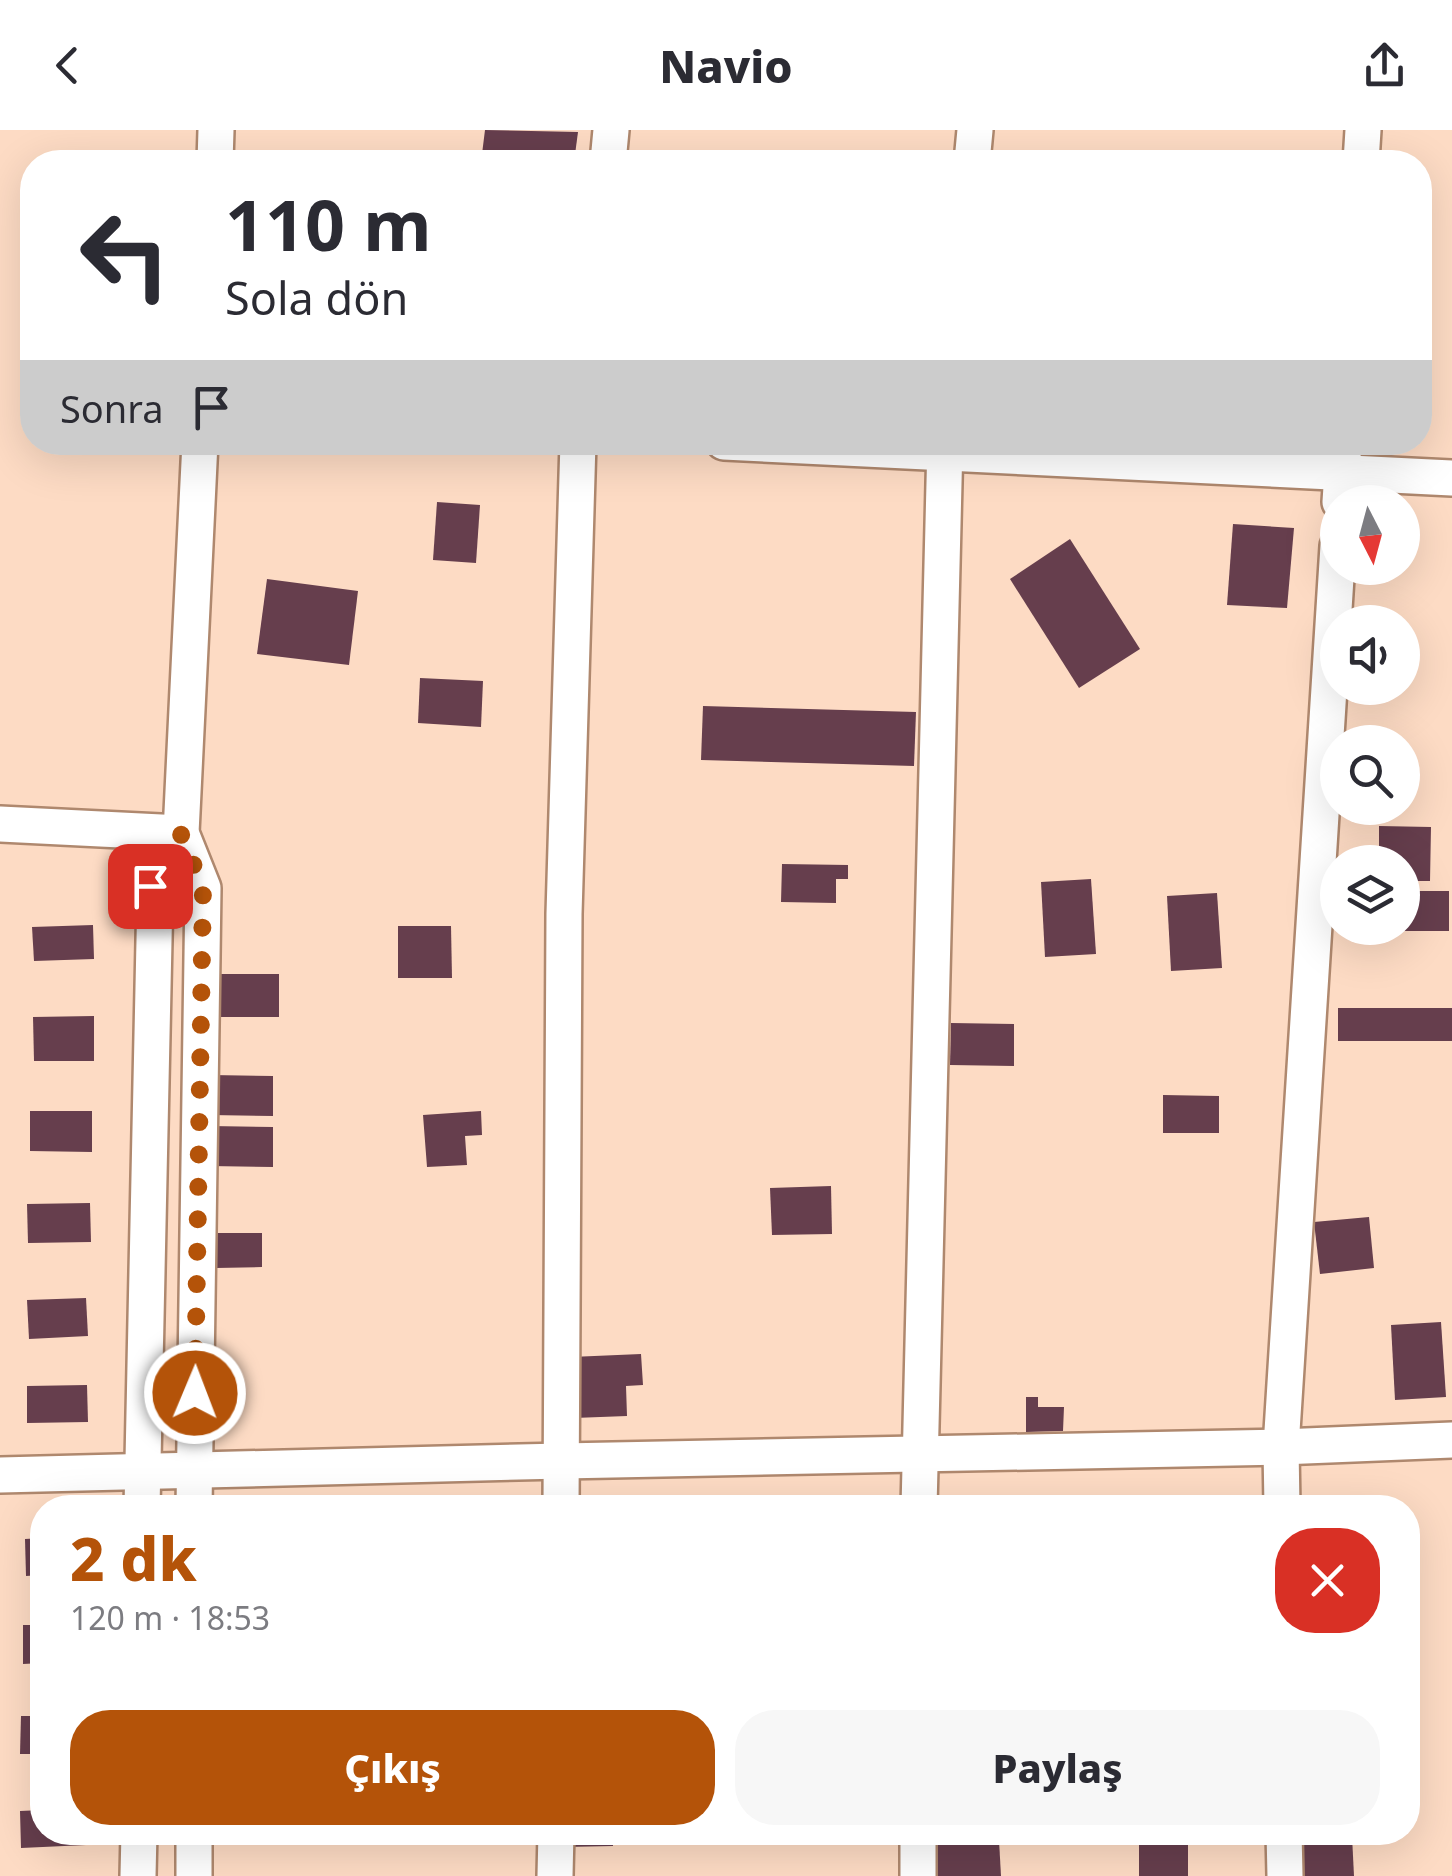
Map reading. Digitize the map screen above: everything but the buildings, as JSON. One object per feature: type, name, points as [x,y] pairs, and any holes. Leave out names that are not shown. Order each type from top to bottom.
[{"type":"street","points":[[194,1495],[203,888],[180,832],[199,455]]},
{"type":"street","points":[[561,1495],[564,914],[578,455]]},
{"type":"street","points":[[919,1495],[944,455]]},
{"type":"street","points":[[1055,455],[1452,478]]},
{"type":"street","points":[[1282,1495],[1281,1447],[1336,585]]},
{"type":"street","points":[[0,824],[180,832]]},
{"type":"street","points":[[142,1495],[155,893],[150,886],[180,832]]},
{"type":"street","points":[[0,1475],[1452,1440]]},
{"type":"street","points":[[138,1876],[139,1845]]},
{"type":"street","points":[[194,1845],[194,1876]]},
{"type":"street","points":[[555,1876],[556,1845]]},
{"type":"street","points":[[918,1845],[918,1876]]},
{"type":"street","points":[[1284,1845],[1285,1876]]},
{"type":"route","points":[[150,886],[180,832],[203,888],[195,1393]]}]
